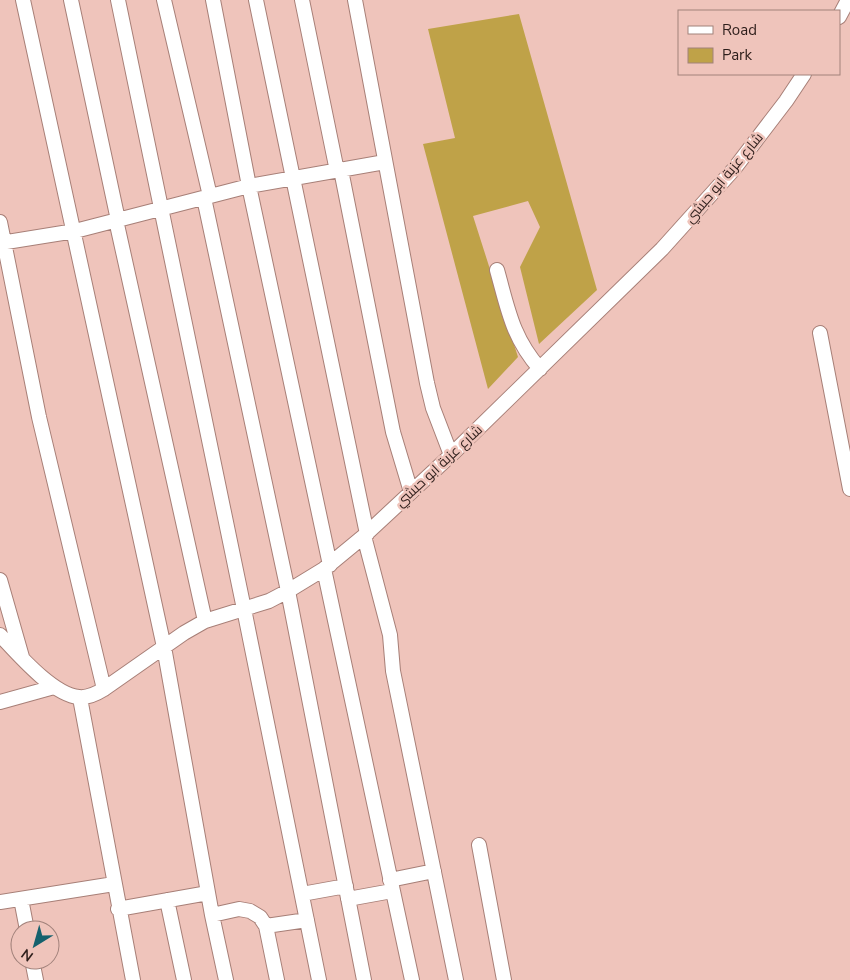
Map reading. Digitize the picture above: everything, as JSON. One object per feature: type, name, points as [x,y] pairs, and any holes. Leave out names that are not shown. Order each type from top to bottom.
[{"type":"street","points":[[23,0],[75,231],[164,647],[212,915],[226,980]]},
{"type":"street","points":[[71,0],[205,621]]},
{"type":"street","points":[[118,0],[319,980]]},
{"type":"street","points":[[164,0],[207,197],[288,591],[364,980]]},
{"type":"street","points":[[213,0],[391,885],[412,980]]},
{"type":"street","points":[[256,0],[365,535],[390,635],[393,671],[456,980]]},
{"type":"street","points":[[302,0],[393,432],[411,492]]},
{"type":"street","points":[[355,0],[427,383],[433,408],[451,455]]},
{"type":"street","points":[[840,16],[848,0]]},
{"type":"street","name":"شارع عزبة ابو حبشي","points":[[80,698],[93,695],[104,689],[184,633],[205,621],[269,601],[288,591],[327,567],[365,535],[540,369],[662,248],[734,169],[803,75]]},
{"type":"street","points":[[2,243],[75,231],[250,186],[385,162]]},
{"type":"street","points":[[0,222],[2,243],[39,417],[104,689]]},
{"type":"street","points":[[497,270],[516,333],[529,356],[540,369]]},
{"type":"street","points":[[820,333],[850,489]]},
{"type":"street","points":[[0,580],[23,660]]},
{"type":"street","points":[[0,636],[23,660],[54,687],[66,695],[80,698],[118,909],[133,980]]},
{"type":"street","points":[[0,702],[54,687]]},
{"type":"street","points":[[479,845],[504,980]]},
{"type":"street","points":[[302,894],[347,893],[391,885],[434,871]]},
{"type":"street","points":[[0,902],[114,884]]},
{"type":"street","points":[[118,909],[208,893]]},
{"type":"street","points":[[21,899],[24,920]]},
{"type":"street","points":[[168,900],[184,980]]},
{"type":"street","points":[[212,915],[239,909],[250,911],[260,917],[266,926],[277,980]]},
{"type":"street","points":[[266,926],[307,920]]},
{"type":"green space","points":[[519,14],[597,290],[539,344],[520,267],[540,227],[528,201],[473,216],[518,357],[488,389],[423,144],[455,138],[428,29]]}]
